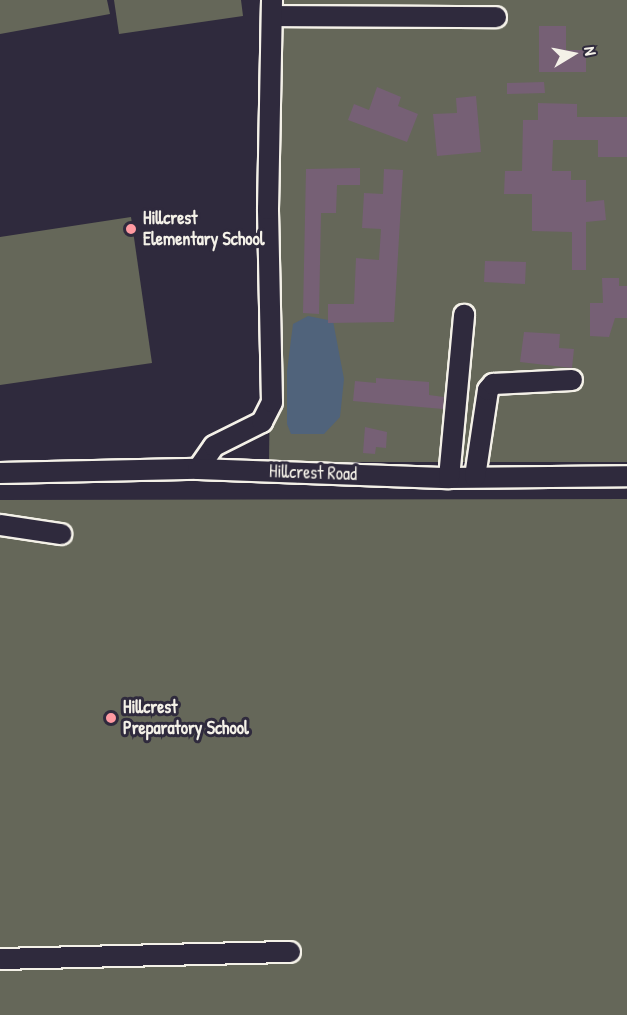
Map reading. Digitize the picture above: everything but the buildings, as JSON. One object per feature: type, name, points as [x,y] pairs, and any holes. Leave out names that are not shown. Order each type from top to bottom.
[{"type":"street","points":[[198,469],[214,446],[262,422],[272,402],[268,209],[272,8],[496,17]]},
{"type":"street","points":[[449,478],[464,315]]},
{"type":"street","points":[[476,477],[488,390],[493,384],[504,380],[572,380]]},
{"type":"street","name":"Hillcrest Road","points":[[0,473],[198,469],[449,478],[627,476]]},
{"type":"street","points":[[0,525],[61,534]]},
{"type":"street","points":[[0,958],[290,952]]},
{"type":"green space","points":[[0,0],[107,0],[110,14],[0,34]]},
{"type":"green space","points":[[114,0],[241,0],[243,16],[119,34]]},
{"type":"green space","points":[[275,0],[627,0],[627,462],[269,462]]},
{"type":"green space","points":[[131,217],[152,363],[0,385],[0,237]]},
{"type":"green space","points":[[627,499],[627,1015],[0,1015],[0,500]]},
{"type":"water","points":[[308,316],[333,321],[344,379],[340,417],[324,434],[291,434],[287,424],[287,371],[293,324]]},
{"type":"place","name":"Hillcrest Elementary School","points":[[131,229]]},
{"type":"place","name":"Hillcrest Preparatory School","points":[[111,718]]}]
